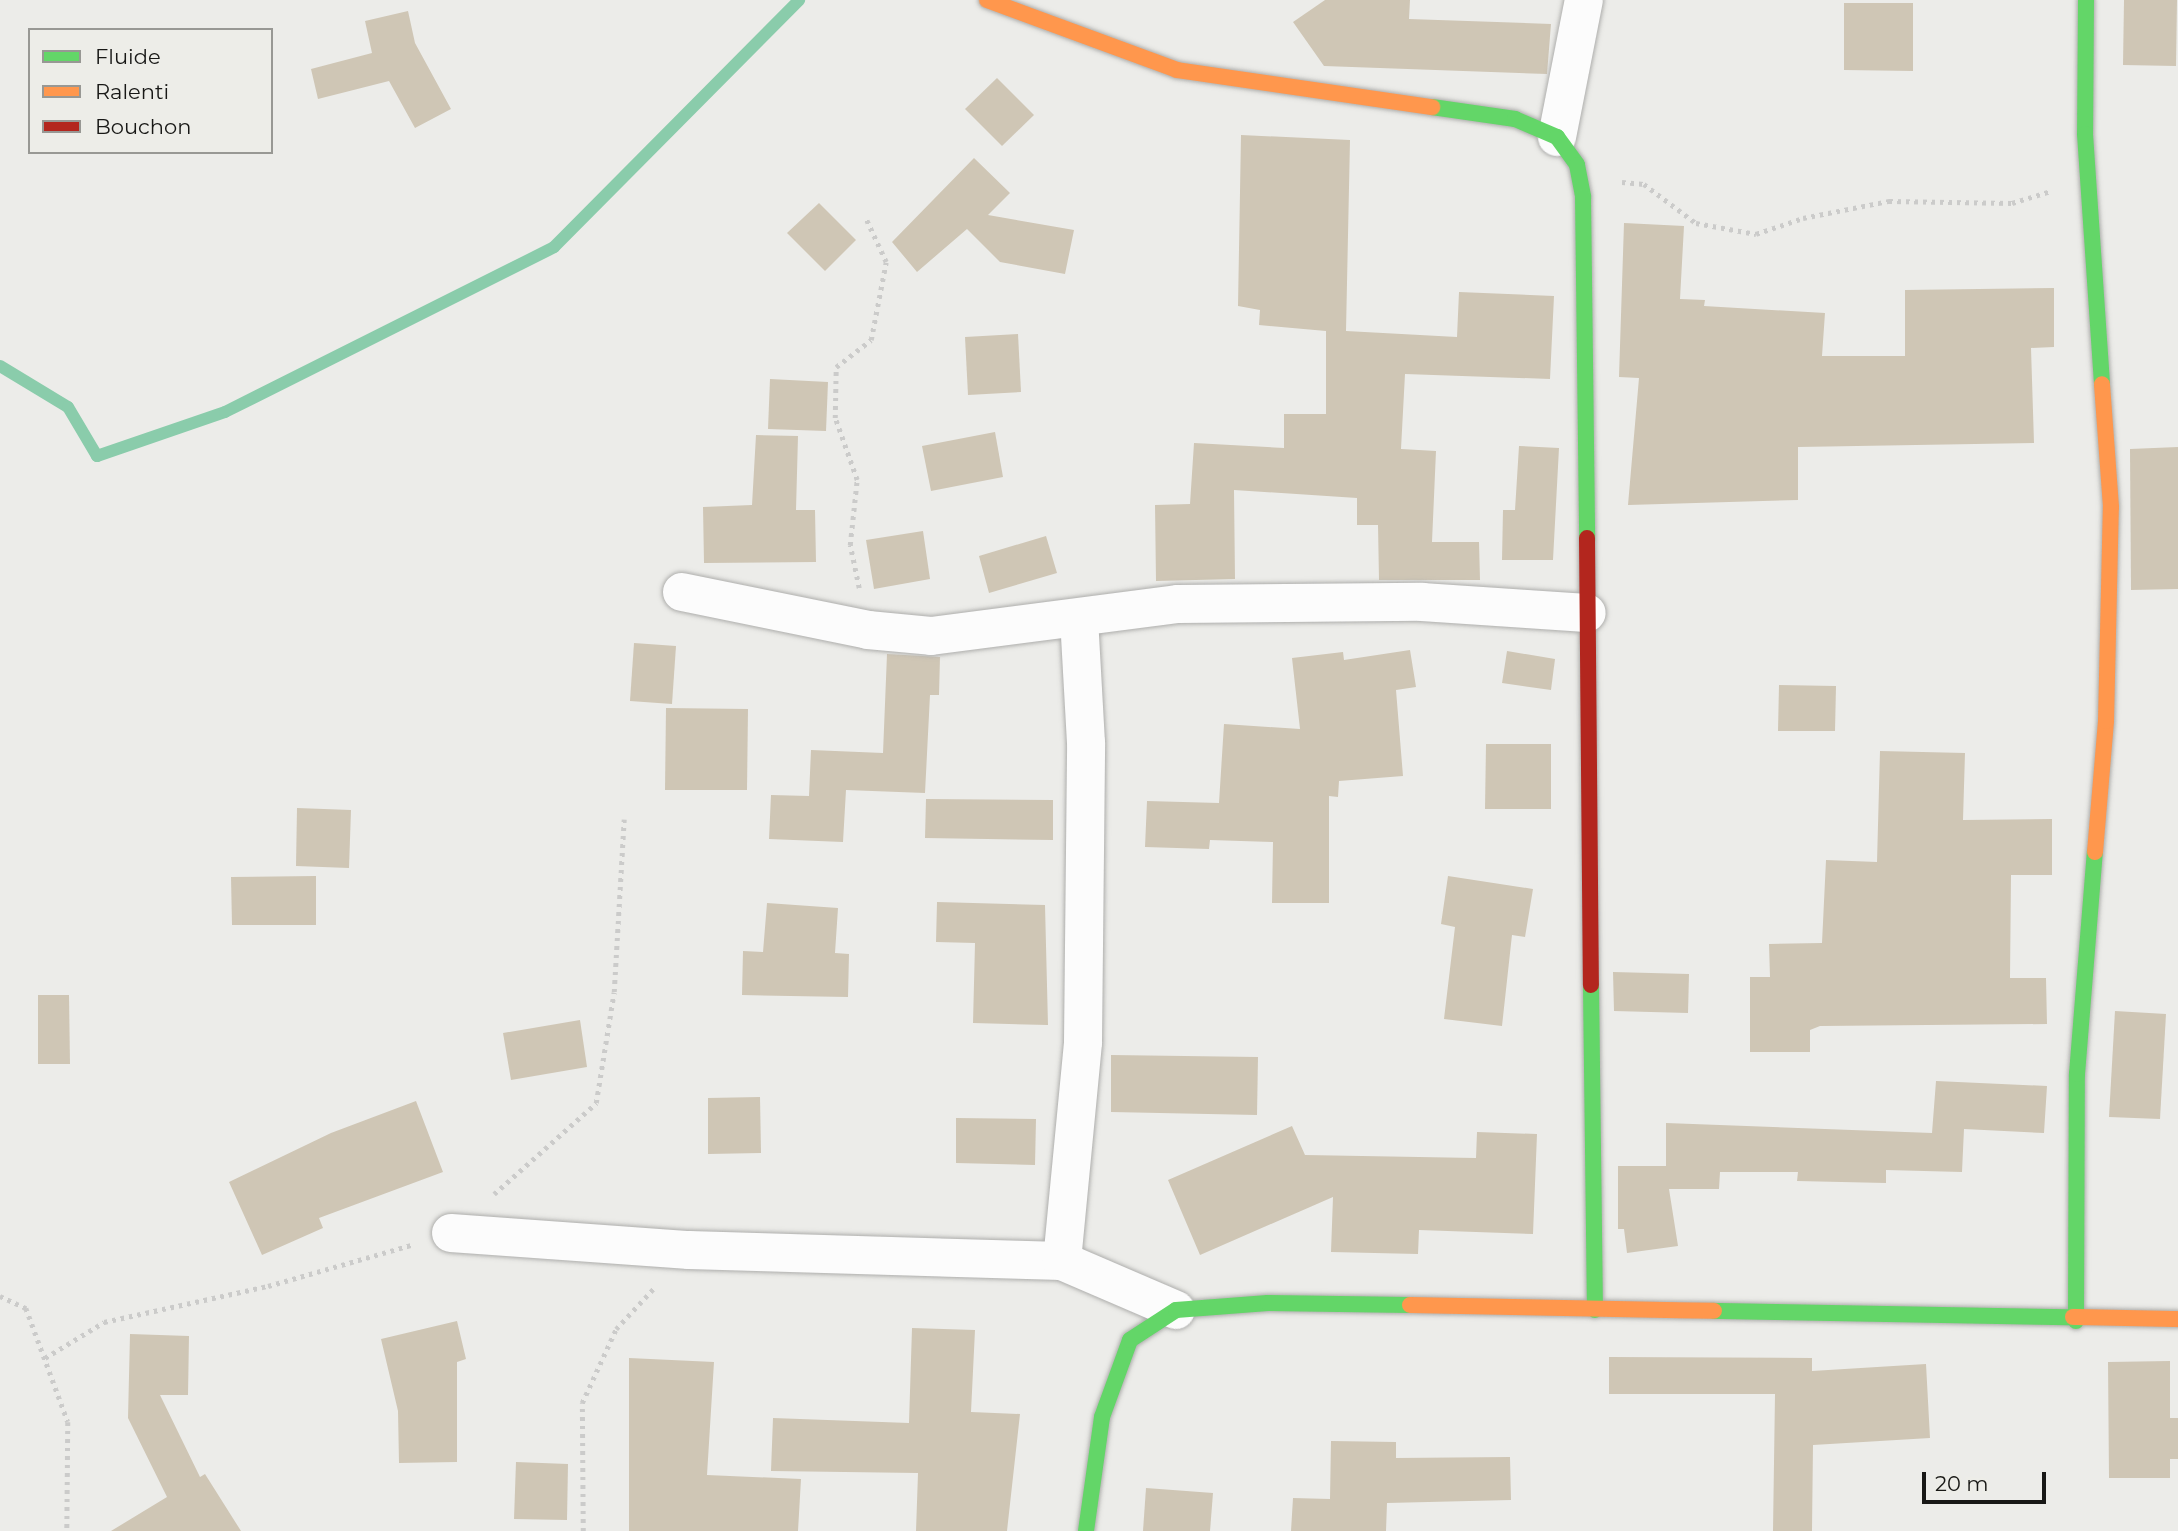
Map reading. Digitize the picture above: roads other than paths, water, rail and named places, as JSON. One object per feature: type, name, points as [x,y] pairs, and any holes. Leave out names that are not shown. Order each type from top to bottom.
[{"type":"street","points":[[987,0],[1177,70],[1515,119],[1556,137],[1577,165],[1580,179],[1587,613],[1595,1310]]},
{"type":"street","points":[[1556,137],[1584,0]]},
{"type":"street","points":[[2076,1321],[2077,1074],[2106,721],[2110,507],[2088,179],[2087,0]]},
{"type":"street","points":[[682,592],[867,630],[931,636],[1079,619],[1178,604],[1422,602],[1587,613]]},
{"type":"street","points":[[1062,1261],[1083,1042],[1086,743],[1079,619]]},
{"type":"street","points":[[451,1233],[689,1250],[1062,1261],[1176,1310],[1268,1303],[2076,1321],[2178,1319]]},
{"type":"street","points":[[1086,1531],[1102,1417],[1130,1339],[1176,1310]]},
{"type":"waterway","points":[[0,366],[68,407],[97,456],[225,412],[554,247],[799,0]]}]
